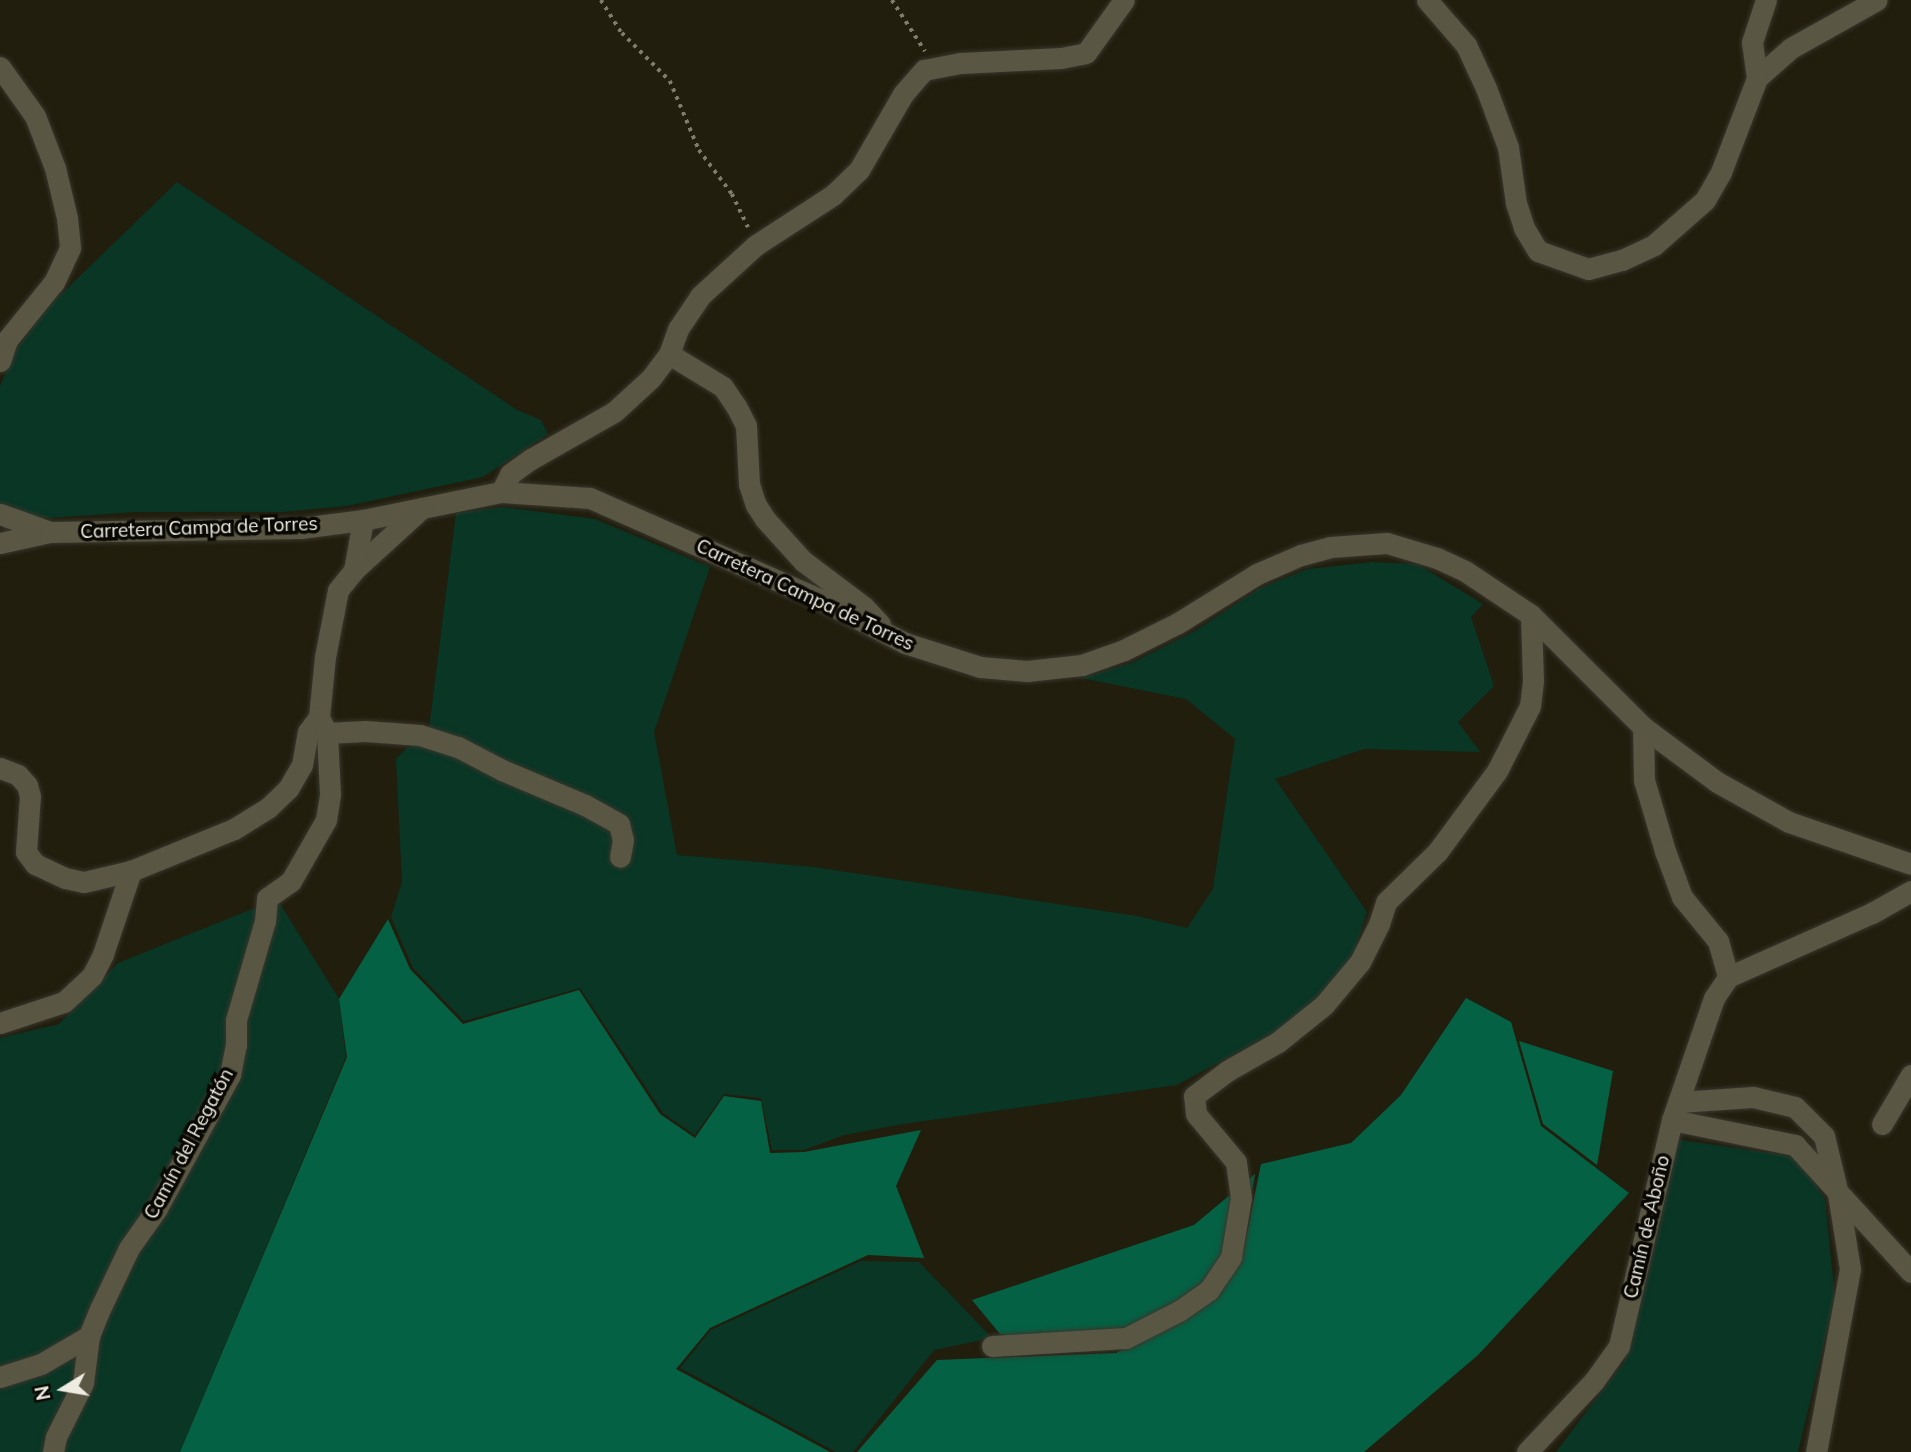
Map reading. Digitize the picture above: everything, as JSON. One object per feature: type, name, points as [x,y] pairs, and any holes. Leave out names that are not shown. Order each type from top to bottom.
[{"type":"street","points":[[501,492],[510,474],[531,458],[614,412],[651,378],[669,354],[678,329],[700,296],[756,245],[833,195],[859,170],[903,94],[924,70],[961,63],[1061,58],[1086,53],[1124,0]]},
{"type":"street","points":[[1110,23],[1137,0]]},
{"type":"street","points":[[1427,0],[1466,46],[1486,88],[1508,147],[1516,203],[1524,228],[1538,251],[1588,269],[1622,260],[1654,245],[1705,200],[1721,172],[1757,78],[1791,48],[1877,0]]},
{"type":"street","points":[[1757,78],[1752,42],[1766,0]]},
{"type":"street","points":[[0,67],[35,116],[55,168],[67,218],[70,248],[54,282],[7,340],[0,361]]},
{"type":"street","points":[[669,354],[723,387],[736,406],[746,426],[749,484],[756,505],[765,519],[803,561],[863,606],[893,637]]},
{"type":"street","name":"Carretera Campa de Torres","points":[[0,543],[50,532],[251,531],[363,520],[501,492],[590,498],[823,601],[893,637],[979,667],[1027,671],[1082,665],[1124,650],[1178,623],[1257,574],[1330,547],[1362,543],[1387,544],[1437,558],[1465,571],[1531,615],[1643,727],[1717,782],[1789,822],[1911,864]]},
{"type":"street","points":[[323,725],[325,657],[338,590],[354,570],[422,508]]},
{"type":"street","points":[[0,514],[50,532]]},
{"type":"street","points":[[354,570],[363,520]]},
{"type":"street","points":[[992,1346],[1126,1338],[1179,1311],[1209,1290],[1231,1257],[1241,1198],[1236,1162],[1196,1114],[1194,1097],[1227,1071],[1278,1042],[1324,1005],[1360,962],[1379,924],[1385,902],[1437,851],[1497,771],[1530,706],[1533,680],[1531,615]]},
{"type":"street","points":[[0,768],[18,775],[27,785],[30,796],[26,852],[35,864],[65,878],[84,882],[131,871],[234,829],[268,808],[288,789],[302,765],[308,732],[323,725],[419,734],[458,747],[502,770],[585,805],[618,824],[623,840],[620,857]]},
{"type":"street","name":"Camín del Regatón","points":[[53,1452],[56,1437],[83,1383],[89,1336],[129,1248],[156,1210],[230,1075],[236,1045],[236,1020],[265,921],[267,898],[291,881],[326,820],[330,794],[323,725]]},
{"type":"street","points":[[1643,727],[1644,780],[1665,851],[1682,897],[1718,942],[1728,977],[1872,913],[1911,891]]},
{"type":"street","points":[[0,1023],[64,1002],[92,976],[103,954],[131,871]]},
{"type":"street","name":"Camín de Aboño","points":[[1527,1452],[1594,1381],[1619,1346],[1675,1111],[1714,998],[1728,977]]},
{"type":"street","points":[[1882,1124],[1911,1075]]},
{"type":"street","points":[[1675,1111],[1753,1097],[1795,1107],[1824,1136],[1838,1194],[1850,1269],[1816,1452]]},
{"type":"street","points":[[1675,1111],[1795,1145],[1812,1160],[1838,1194],[1911,1272]]},
{"type":"street","points":[[0,1377],[41,1364],[89,1336]]},
{"type":"path","points":[[601,0],[622,33],[670,81],[699,150],[732,194],[756,245]]},
{"type":"path","points":[[892,0],[935,68]]},
{"type":"green space","points":[[177,182],[517,410],[541,420],[548,434],[483,477],[347,506],[283,512],[137,512],[34,519],[0,505],[0,386],[15,351],[47,308]]},
{"type":"green space","points":[[503,507],[595,519],[710,567],[654,732],[677,855],[814,867],[1137,916],[1187,928],[1213,889],[1235,739],[1186,699],[1081,678],[1132,663],[1195,631],[1260,588],[1308,569],[1372,562],[1417,564],[1483,604],[1471,617],[1494,686],[1458,722],[1480,752],[1364,749],[1275,779],[1367,912],[1350,965],[1299,1019],[1177,1085],[903,1124],[844,1135],[804,1150],[772,1150],[761,1098],[724,1094],[695,1135],[663,1113],[580,988],[464,1021],[413,968],[391,917],[402,882],[396,759],[411,744],[427,745],[456,513]]},
{"type":"green space","points":[[277,899],[339,999],[346,1057],[180,1452],[0,1452],[0,1038],[59,1024],[118,963]]},
{"type":"green space","points":[[388,919],[410,969],[463,1024],[579,990],[660,1114],[695,1138],[724,1096],[761,1101],[770,1153],[804,1152],[921,1130],[896,1186],[924,1258],[868,1255],[710,1328],[676,1369],[830,1452],[180,1452],[347,1057],[339,999]]},
{"type":"green space","points":[[1466,998],[1511,1022],[1541,1126],[1629,1193],[1478,1355],[1364,1452],[857,1452],[937,1360],[1116,1353],[1196,1313],[1241,1263],[1261,1164],[1351,1143],[1401,1095]]},
{"type":"green space","points":[[1519,1041],[1613,1071],[1597,1165],[1543,1124]]},
{"type":"green space","points":[[1674,1139],[1791,1156],[1804,1165],[1825,1200],[1835,1297],[1798,1452],[1556,1452],[1624,1362]]},
{"type":"green space","points":[[1255,1174],[1239,1261],[1194,1311],[1115,1350],[1077,1352],[1000,1334],[972,1300],[1194,1225]]},
{"type":"green space","points":[[861,1261],[919,1262],[992,1338],[934,1350],[853,1452],[836,1452],[680,1368],[711,1330]]}]
